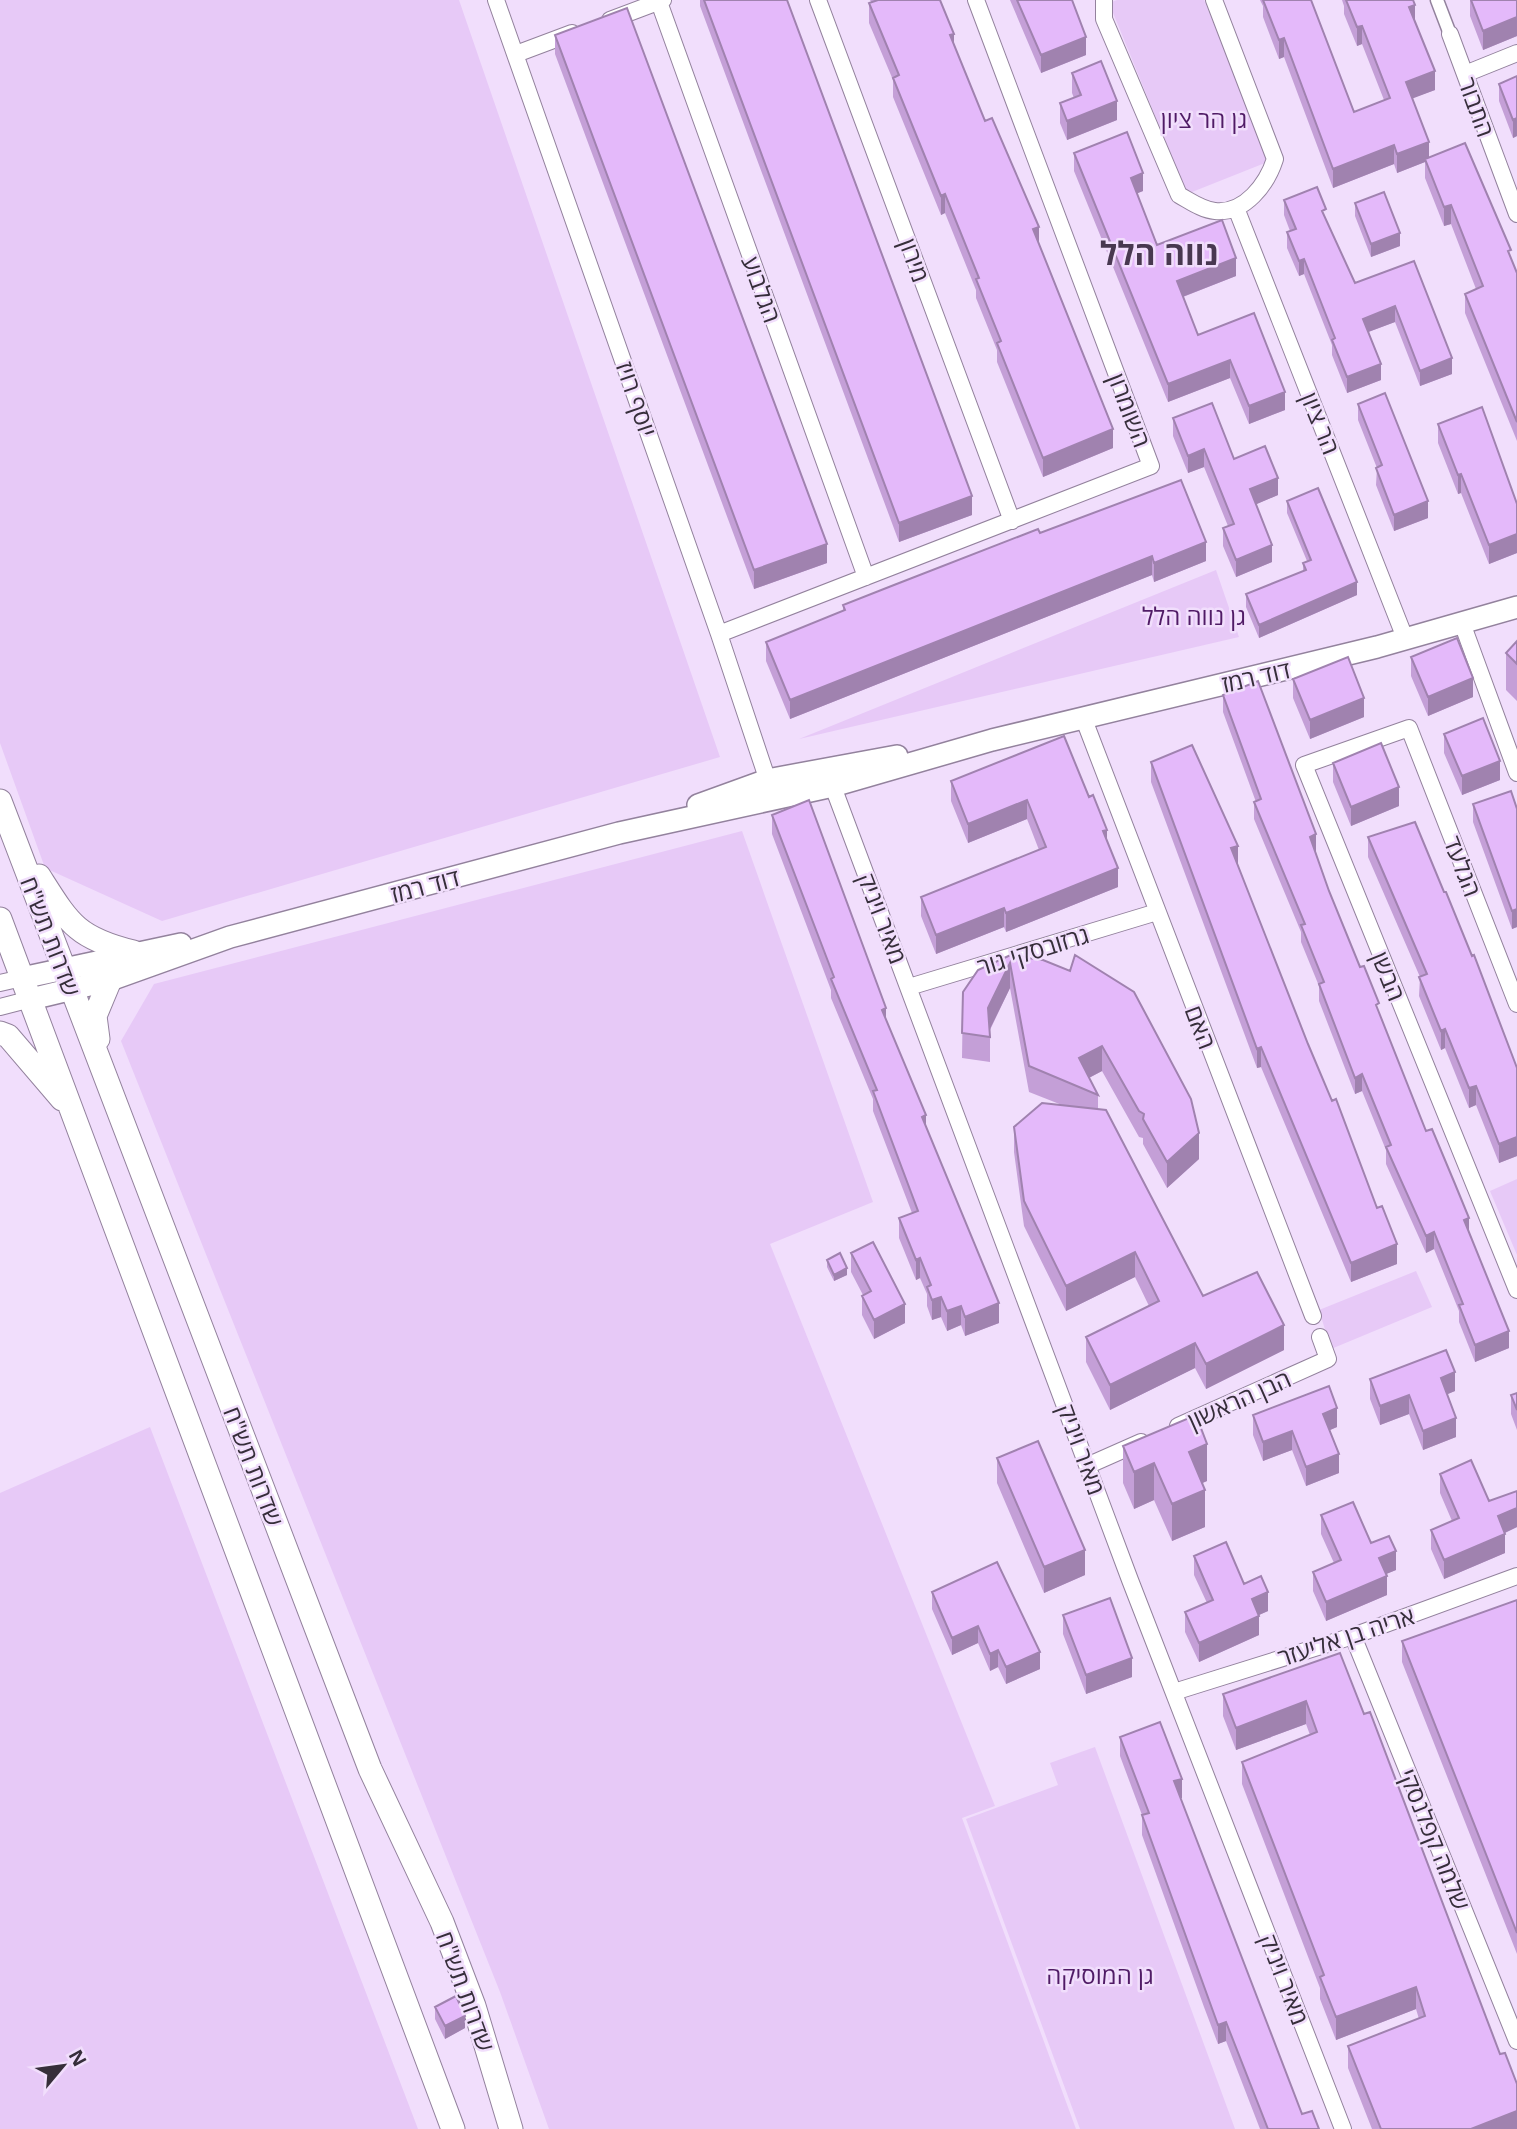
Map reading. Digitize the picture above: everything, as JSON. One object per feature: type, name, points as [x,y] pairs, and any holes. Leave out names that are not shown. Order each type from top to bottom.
[{"type":"main road","name":"שדרות תש\"ח","points":[[0,801],[370,1769],[442,1922],[474,2006],[511,2129]]},
{"type":"main road","points":[[14,838],[68,923],[103,945],[133,952]]},
{"type":"main road","name":"שדרות תש\"ח","points":[[0,919],[18,987],[72,1111],[453,2129]]},
{"type":"main road","points":[[101,1066],[95,1016],[110,980]]},
{"type":"main road","points":[[0,1033],[8,1036],[72,1111]]},
{"type":"street","name":"יוסף רויז","points":[[496,0],[719,634],[770,789]]},
{"type":"street","name":"מירון","points":[[818,0],[1012,521]]},
{"type":"street","name":"השומרון","points":[[719,634],[1150,466],[976,0]]},
{"type":"street","points":[[1104,0],[1104,19],[1179,195],[1200,207],[1216,212],[1236,208],[1265,184],[1275,159],[1214,0]]},
{"type":"street","name":"התבור","points":[[1437,0],[1517,214]]},
{"type":"street","points":[[516,54],[661,1]]},
{"type":"street","name":"הגלבוע","points":[[661,1],[866,577]]},
{"type":"street","points":[[1465,74],[1517,53]]},
{"type":"street","name":"הר ציון","points":[[1236,208],[1405,638]]},
{"type":"street","name":"דוד רמז","points":[[0,1007],[18,987],[68,979],[110,980],[230,937],[620,833],[770,789],[992,740],[1405,638],[1517,607]]},
{"type":"street","points":[[1462,623],[1517,773]]},
{"type":"street","name":"האם","points":[[1083,717],[1320,1337]]},
{"type":"street","name":"הגלעד","points":[[1409,728],[1517,1004]]},
{"type":"street","name":"הבשן","points":[[1409,728],[1304,765],[1517,1290]]},
{"type":"street","name":"מאיר ויניק","points":[[830,777],[1174,1692],[1343,2129]]},
{"type":"street","name":"גרזובסקי גור","points":[[909,987],[1157,912]]},
{"type":"street","name":"דוד רמז","points":[[68,979],[133,952],[230,937]]},
{"type":"street","name":"הבן הראשון","points":[[1089,1465],[1328,1359],[1320,1337]]},
{"type":"street","name":"אריה בן אליעזר","points":[[1174,1692],[1353,1636],[1517,1576]]},
{"type":"street","name":"שלמה קפלנסקי","points":[[1353,1636],[1517,2041]]},
{"type":"green space","points":[[0,0],[459,0],[720,757],[162,921],[45,868],[0,743]]},
{"type":"green space","name":"גן הר ציון","points":[[1117,0],[1204,0],[1270,161],[1187,194],[1109,3]]},
{"type":"green space","name":"גן נווה הלל","points":[[1216,570],[1239,637],[799,739]]},
{"type":"green space","points":[[742,831],[873,1202],[770,1244],[995,1806],[962,1818],[1076,2129],[549,2129],[500,1992],[121,1041],[154,984]]},
{"type":"green space","points":[[1517,1179],[1517,1255],[1490,1191]]},
{"type":"green space","points":[[1416,1271],[1432,1307],[1331,1349],[1319,1310]]},
{"type":"green space","points":[[150,1427],[418,2129],[0,2129],[0,1493]]},
{"type":"green space","name":"גן המוסיקה","points":[[1095,1747],[1235,2129],[1080,2129],[966,1819],[1058,1785],[1050,1763]]},
{"type":"building","points":[[704,0],[787,0],[972,496],[899,523]]},
{"type":"building","points":[[878,0],[940,0],[954,34],[950,35],[985,121],[992,118],[1039,227],[1033,229],[1113,429],[1043,458],[997,343],[1001,341],[976,279],[979,278],[945,194],[941,196],[893,78],[899,75],[869,3]]},
{"type":"building","points":[[1017,0],[1072,0],[1086,37],[1041,55]]},
{"type":"building","points":[[1263,0],[1311,0],[1354,112],[1390,98],[1362,26],[1357,27],[1346,0],[1413,0],[1415,5],[1409,7],[1435,71],[1406,82],[1429,142],[1397,154],[1394,145],[1333,169],[1284,38],[1279,40]]},
{"type":"building","points":[[1471,0],[1517,0],[1517,17],[1483,31]]},
{"type":"building","points":[[627,8],[827,544],[754,570],[555,35]]},
{"type":"building","points":[[1101,61],[1117,101],[1067,121],[1060,103],[1081,95],[1072,73]]},
{"type":"building","points":[[1517,76],[1517,118],[1513,120],[1499,84]]},
{"type":"building","points":[[1127,132],[1143,173],[1131,178],[1157,245],[1222,220],[1236,258],[1177,281],[1198,335],[1254,313],[1285,392],[1249,406],[1230,360],[1168,384],[1074,153]]},
{"type":"building","points":[[1465,143],[1511,250],[1508,251],[1517,273],[1517,422],[1465,294],[1483,286],[1451,205],[1444,207],[1425,159]]},
{"type":"building","points":[[1317,187],[1326,209],[1322,211],[1355,283],[1414,261],[1452,358],[1420,371],[1395,306],[1363,319],[1381,364],[1347,377],[1304,259],[1299,261],[1287,232],[1296,229],[1284,200]]},
{"type":"building","points":[[1384,192],[1400,233],[1371,244],[1355,203]]},
{"type":"building","points":[[1385,393],[1428,501],[1394,515],[1376,468],[1382,465],[1358,404]]},
{"type":"building","points":[[1212,403],[1234,459],[1265,446],[1278,478],[1250,489],[1272,545],[1236,560],[1223,528],[1234,524],[1204,449],[1188,456],[1173,418]]},
{"type":"building","points":[[1482,407],[1517,504],[1517,534],[1489,545],[1438,424]]},
{"type":"building","points":[[1181,480],[1206,542],[1154,563],[1152,556],[790,700],[766,642],[845,610],[843,605],[894,585],[1038,529],[1040,533]]},
{"type":"building","points":[[1318,488],[1357,582],[1259,625],[1246,594],[1306,570],[1303,563],[1311,560],[1287,501]]},
{"type":"building","points":[[1457,638],[1473,678],[1428,697],[1411,657]]},
{"type":"building","points":[[1517,641],[1517,664],[1506,653]]},
{"type":"building","points":[[1348,657],[1364,698],[1310,720],[1293,679]]},
{"type":"building","points":[[1258,681],[1316,834],[1310,837],[1329,891],[1360,967],[1364,966],[1379,1003],[1376,1005],[1426,1131],[1432,1129],[1469,1218],[1464,1220],[1509,1331],[1475,1345],[1459,1305],[1463,1304],[1434,1232],[1426,1236],[1386,1147],[1391,1145],[1362,1074],[1355,1078],[1319,984],[1324,982],[1301,925],[1305,924],[1254,802],[1261,799],[1223,695]]},
{"type":"building","points":[[1483,718],[1500,761],[1462,776],[1444,734]]},
{"type":"building","points":[[1064,736],[1089,797],[1093,795],[1107,830],[1103,831],[1118,868],[1006,913],[1004,908],[936,935],[921,897],[1046,847],[1027,800],[968,824],[951,781]]},
{"type":"building","points":[[1381,743],[1399,787],[1351,807],[1333,763]]},
{"type":"building","points":[[1192,745],[1238,846],[1231,848],[1308,1044],[1332,1101],[1336,1099],[1377,1208],[1382,1206],[1397,1244],[1351,1263],[1261,1047],[1257,1049],[1151,762]]},
{"type":"building","points":[[1511,791],[1517,809],[1517,909],[1512,911],[1473,804]]},
{"type":"building","points":[[809,800],[886,1008],[882,1010],[926,1115],[922,1117],[999,1303],[965,1317],[961,1306],[947,1311],[941,1297],[932,1300],[927,1287],[931,1285],[920,1258],[916,1260],[899,1218],[918,1211],[873,1091],[877,1090],[831,979],[834,977],[772,815]]},
{"type":"building","points":[[1415,822],[1472,956],[1474,955],[1517,1068],[1517,1137],[1499,1144],[1476,1086],[1469,1088],[1445,1029],[1441,1031],[1419,977],[1427,974],[1368,837]]},
{"type":"building","points":[[1015,953],[1013,956],[1043,960],[1070,971],[1075,955],[1134,992],[1191,1099],[1199,1133],[1167,1162],[1143,1119],[1144,1114],[1139,1111],[1102,1046],[1079,1058],[1098,1095],[1029,1066],[1010,963],[988,1008],[990,1037],[962,1033],[963,992],[978,970]]},
{"type":"building","points":[[1042,1103],[1106,1110],[1203,1296],[1257,1272],[1284,1325],[1206,1364],[1195,1343],[1110,1385],[1086,1337],[1159,1301],[1135,1252],[1066,1286],[1024,1201],[1014,1127]]},
{"type":"building","points":[[873,1242],[905,1304],[874,1320],[862,1296],[871,1291],[851,1253]]},
{"type":"building","points":[[840,1253],[847,1268],[834,1275],[827,1260]]},
{"type":"building","points":[[1446,1350],[1455,1372],[1441,1378],[1456,1418],[1423,1431],[1409,1395],[1380,1406],[1370,1379]]},
{"type":"building","points":[[1329,1386],[1337,1408],[1323,1414],[1339,1454],[1306,1467],[1292,1431],[1263,1442],[1253,1415]]},
{"type":"building","points":[[1517,1393],[1517,1410],[1511,1395]]},
{"type":"building","points":[[1196,1415],[1207,1444],[1189,1452],[1205,1490],[1172,1504],[1154,1463],[1134,1472],[1123,1446]]},
{"type":"building","points":[[1038,1441],[1085,1550],[1044,1567],[997,1458]]},
{"type":"building","points":[[1471,1460],[1489,1501],[1517,1491],[1517,1508],[1498,1516],[1505,1534],[1444,1560],[1431,1530],[1459,1518],[1440,1474]]},
{"type":"building","points":[[1353,1502],[1371,1543],[1389,1536],[1396,1551],[1379,1558],[1387,1576],[1326,1602],[1313,1572],[1341,1560],[1321,1515]]},
{"type":"building","points":[[1226,1542],[1244,1584],[1261,1576],[1268,1592],[1252,1599],[1259,1616],[1199,1643],[1185,1612],[1213,1600],[1194,1556]]},
{"type":"building","points":[[997,1562],[1040,1652],[1006,1667],[998,1650],[990,1654],[978,1626],[952,1638],[932,1592]]},
{"type":"building","points":[[1110,1598],[1132,1658],[1086,1675],[1063,1615]]},
{"type":"building","points":[[1517,1600],[1517,1933],[1402,1641]]},
{"type":"building","points":[[1340,1653],[1364,1714],[1370,1712],[1500,2054],[1505,2053],[1517,2084],[1517,2111],[1471,2129],[1381,2129],[1348,2046],[1425,2016],[1416,1987],[1336,2017],[1320,1977],[1324,1975],[1242,1762],[1317,1732],[1306,1701],[1236,1728],[1223,1694]]},
{"type":"building","points":[[1160,1722],[1182,1779],[1174,1781],[1302,2114],[1312,2111],[1319,2129],[1268,2129],[1226,2022],[1218,2025],[1142,1815],[1149,1813],[1120,1737]]},
{"type":"building","points":[[456,1996],[465,2016],[445,2026],[435,2007]]},
{"type":"district","name":"נווה הלל","points":[[1159,252]]}]
